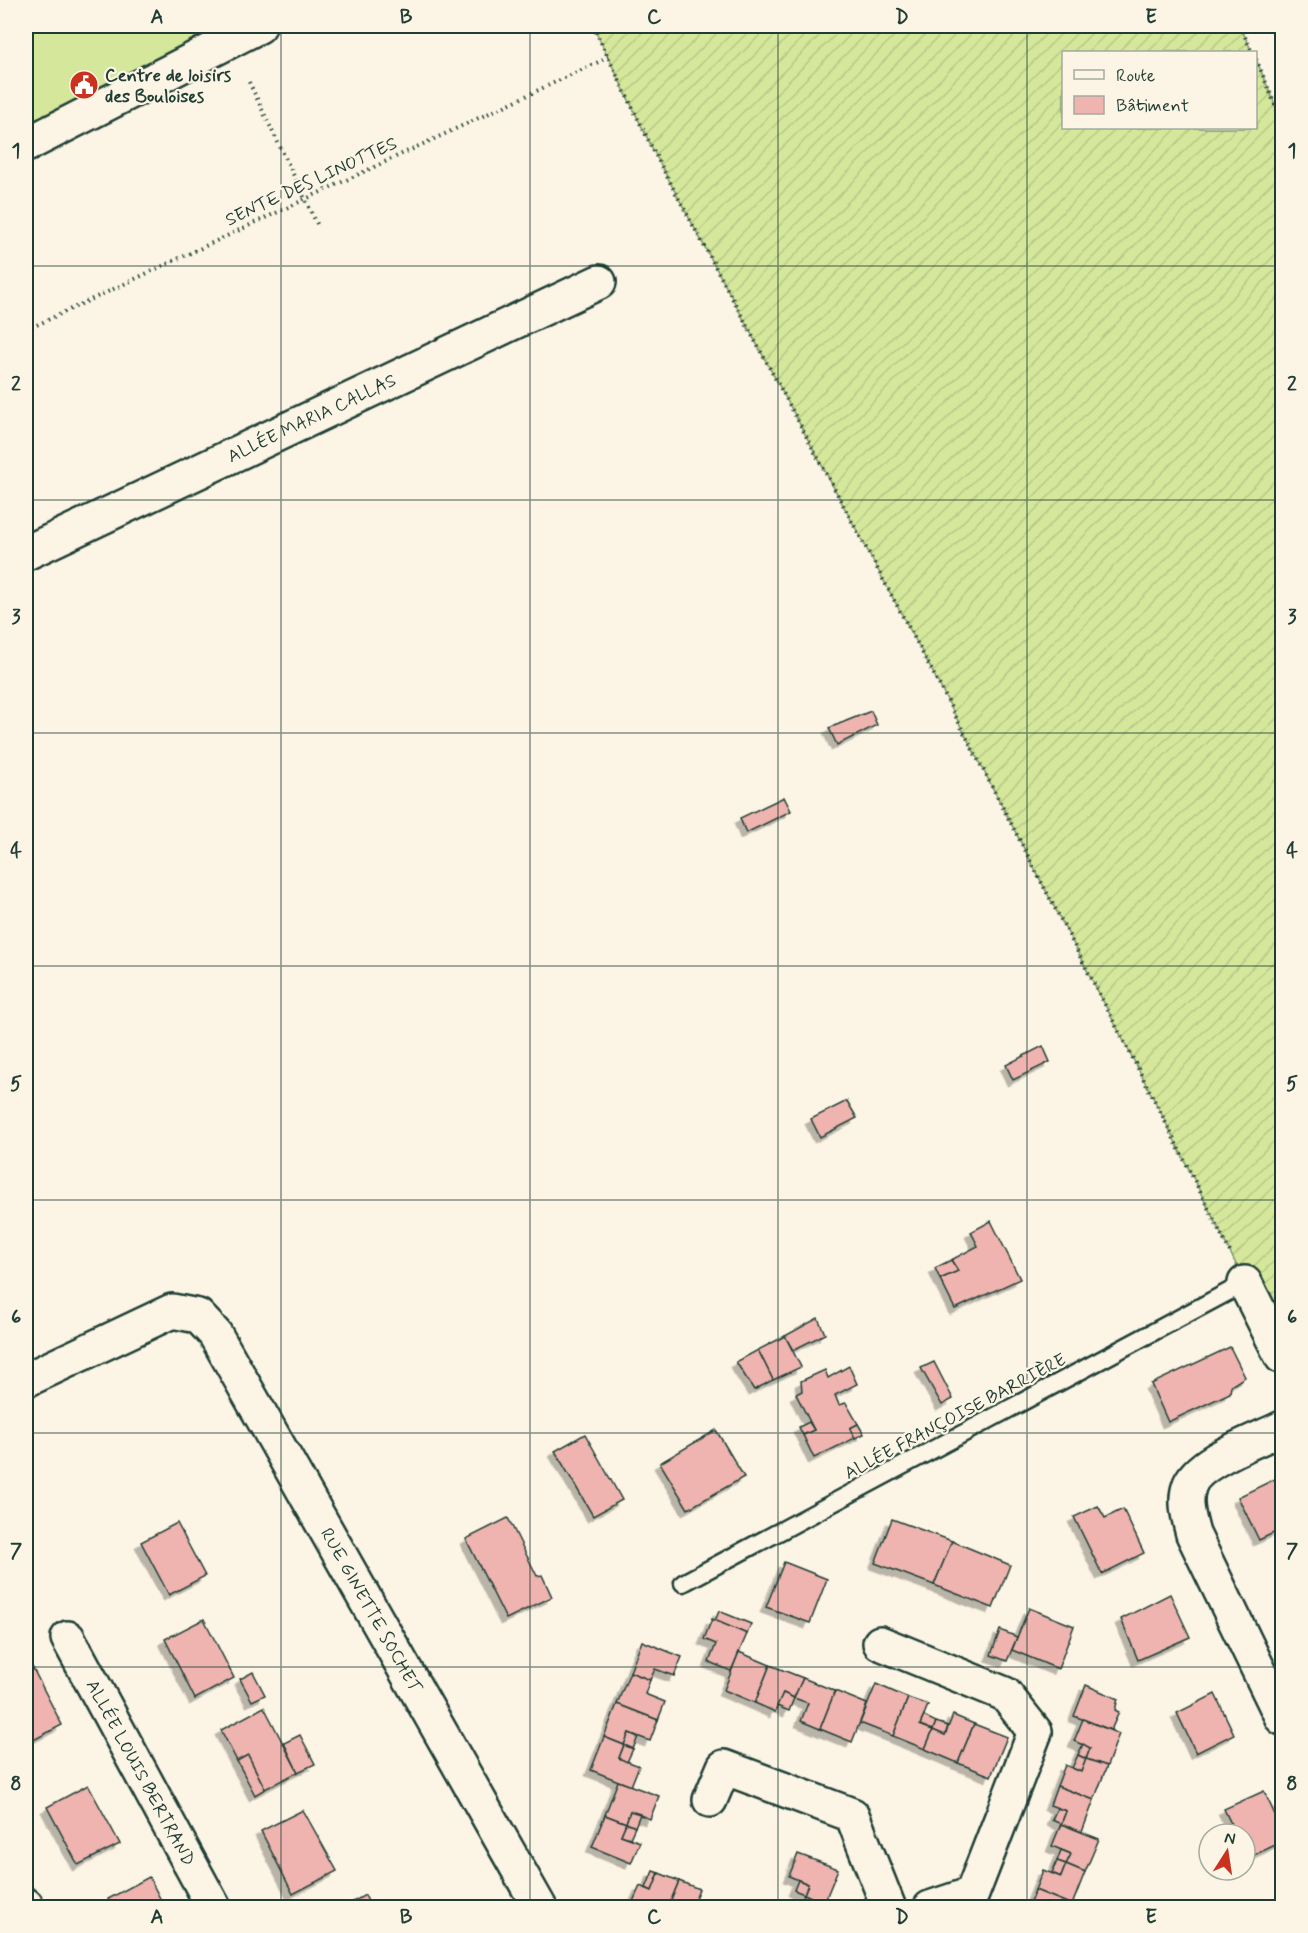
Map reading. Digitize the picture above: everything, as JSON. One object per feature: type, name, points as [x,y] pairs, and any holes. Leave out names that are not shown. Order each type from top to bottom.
[{"type":"street","points":[[26,146],[259,26]]},
{"type":"street","name":"ALLÉE MARIA CALLAS","points":[[26,553],[599,282]]},
{"type":"street","points":[[1245,1283],[1282,1357]]},
{"type":"street","name":"RUE GINETTE SOCHET","points":[[26,1380],[172,1311],[198,1316],[215,1334],[540,1908]]},
{"type":"street","points":[[1282,1428],[1214,1461],[1194,1475],[1189,1487],[1187,1505],[1193,1534],[1282,1718]]},
{"type":"street","name":"ALLÉE LOUIS BERTRAND","points":[[68,1638],[214,1908]]},
{"type":"street","points":[[880,1643],[1005,1694],[1035,1732],[972,1894],[930,1908]]},
{"type":"street","points":[[710,1800],[724,1767],[852,1815],[889,1908]]},
{"type":"lane","name":"ALLÉE FRANÇOISE BARRIÈRE","points":[[683,1583],[1245,1283]]},
{"type":"path","points":[[593,26],[657,158],[930,667],[1155,1100],[1245,1283]]},
{"type":"path","points":[[1240,26],[1252,51]]},
{"type":"path","name":"SENTE DES LINOTTES","points":[[26,330],[609,57]]},
{"type":"path","points":[[1257,62],[1282,121]]},
{"type":"path","points":[[249,82],[317,224]]},
{"type":"green space","name":"Centre de loisirs des Bouloises","points":[[26,26],[259,26],[26,145]]},
{"type":"green space","points":[[593,26],[1240,26],[1252,51],[1062,51],[1062,129],[1257,129],[1257,61],[1282,121],[1282,1357],[1160,1111],[930,667],[657,158]]},
{"type":"building","points":[[871,711],[877,725],[837,745],[829,728]]},
{"type":"building","points":[[784,797],[791,811],[746,833],[740,818]]},
{"type":"building","points":[[1043,1046],[1050,1062],[1013,1080],[1006,1065]]},
{"type":"building","points":[[847,1101],[857,1118],[820,1137],[811,1119]]},
{"type":"building","points":[[991,1221],[1020,1279],[955,1309],[940,1279],[958,1271],[951,1260],[978,1246],[971,1232]]},
{"type":"building","points":[[951,1260],[958,1271],[940,1279],[935,1268]]},
{"type":"building","points":[[818,1318],[825,1334],[793,1350],[785,1336]]},
{"type":"building","points":[[785,1336],[801,1367],[773,1380],[758,1350]]},
{"type":"building","points":[[1230,1347],[1245,1377],[1231,1386],[1230,1393],[1168,1422],[1151,1384]]},
{"type":"building","points":[[758,1350],[773,1380],[754,1390],[736,1362]]},
{"type":"building","points":[[934,1362],[953,1399],[942,1405],[921,1368]]},
{"type":"building","points":[[849,1366],[857,1384],[835,1395],[839,1405],[846,1403],[858,1424],[850,1428],[855,1438],[814,1458],[803,1435],[814,1430],[796,1394],[802,1391],[801,1381],[825,1370],[828,1378]]},
{"type":"building","points":[[809,1422],[814,1430],[803,1435],[799,1427]]},
{"type":"building","points":[[858,1424],[864,1434],[855,1438],[850,1428]]},
{"type":"building","points":[[716,1430],[744,1477],[688,1509],[660,1463]]},
{"type":"building","points":[[585,1434],[622,1500],[593,1516],[555,1451]]},
{"type":"building","points":[[1277,1478],[1282,1490],[1282,1529],[1259,1540],[1238,1497]]},
{"type":"building","points":[[1098,1506],[1105,1518],[1123,1509],[1144,1553],[1102,1574],[1074,1517]]},
{"type":"building","points":[[508,1518],[537,1576],[542,1575],[552,1597],[506,1619],[466,1539]]},
{"type":"building","points":[[892,1519],[952,1541],[934,1585],[875,1563]]},
{"type":"building","points":[[177,1523],[205,1576],[169,1595],[141,1542]]},
{"type":"building","points":[[952,1541],[1010,1565],[993,1608],[934,1585]]},
{"type":"building","points":[[784,1562],[827,1579],[810,1623],[766,1607]]},
{"type":"building","points":[[1170,1594],[1190,1637],[1138,1660],[1121,1619]]},
{"type":"building","points":[[1029,1608],[1074,1626],[1058,1669],[1012,1650]]},
{"type":"building","points":[[719,1611],[751,1624],[747,1634],[715,1621]]},
{"type":"building","points":[[204,1619],[234,1678],[195,1699],[165,1639]]},
{"type":"building","points":[[712,1619],[747,1634],[731,1671],[709,1662],[716,1644],[704,1639]]},
{"type":"building","points":[[1000,1630],[1017,1637],[1007,1661],[991,1655]]},
{"type":"building","points":[[642,1641],[682,1657],[674,1676],[655,1669],[650,1680],[630,1672]]},
{"type":"building","points":[[739,1652],[770,1665],[755,1703],[724,1690]]},
{"type":"building","points":[[26,1655],[62,1725],[26,1744]]},
{"type":"building","points":[[770,1665],[803,1678],[794,1698],[783,1693],[775,1712],[755,1703]]},
{"type":"building","points":[[253,1672],[265,1695],[252,1701],[240,1679]]},
{"type":"building","points":[[630,1672],[650,1680],[645,1694],[665,1702],[658,1720],[617,1704]]},
{"type":"building","points":[[803,1678],[835,1691],[820,1729],[801,1721],[808,1703],[794,1698]]},
{"type":"building","points":[[876,1684],[908,1698],[893,1736],[860,1723]]},
{"type":"building","points":[[1086,1685],[1118,1699],[1115,1710],[1119,1712],[1111,1730],[1074,1716]]},
{"type":"building","points":[[835,1691],[867,1704],[852,1742],[820,1729]]},
{"type":"building","points":[[783,1693],[794,1698],[789,1711],[777,1706]]},
{"type":"building","points":[[1215,1694],[1234,1734],[1196,1753],[1177,1713]]},
{"type":"building","points":[[908,1698],[928,1705],[920,1725],[933,1730],[925,1749],[893,1736]]},
{"type":"building","points":[[617,1704],[658,1720],[650,1741],[629,1733],[624,1745],[604,1737]]},
{"type":"building","points":[[264,1707],[298,1772],[265,1789],[248,1755],[237,1761],[221,1730]]},
{"type":"building","points":[[953,1715],[974,1724],[958,1763],[925,1749],[933,1730],[945,1735]]},
{"type":"building","points":[[924,1716],[936,1722],[933,1730],[920,1725]]},
{"type":"building","points":[[1083,1719],[1119,1734],[1107,1766],[1086,1759],[1090,1748],[1074,1741]]},
{"type":"building","points":[[936,1722],[948,1726],[945,1735],[933,1730]]},
{"type":"building","points":[[974,1724],[1007,1737],[991,1776],[958,1763]]},
{"type":"building","points":[[629,1733],[638,1737],[633,1749],[624,1745]]},
{"type":"building","points":[[300,1735],[315,1764],[298,1772],[284,1743]]},
{"type":"building","points":[[604,1737],[624,1745],[619,1758],[639,1766],[631,1786],[591,1770]]},
{"type":"building","points":[[1083,1744],[1090,1748],[1086,1759],[1078,1755]]},
{"type":"building","points":[[624,1745],[633,1749],[627,1762],[619,1758]]},
{"type":"building","points":[[248,1755],[265,1789],[255,1795],[237,1761]]},
{"type":"building","points":[[1078,1755],[1086,1759],[1081,1772],[1072,1768]]},
{"type":"building","points":[[1086,1759],[1107,1766],[1094,1800],[1057,1786],[1065,1765],[1081,1772]]},
{"type":"building","points":[[618,1781],[659,1796],[650,1819],[630,1811],[626,1823],[605,1815]]},
{"type":"building","points":[[88,1785],[120,1844],[78,1865],[47,1807]]},
{"type":"building","points":[[1057,1786],[1094,1800],[1082,1832],[1061,1824],[1066,1811],[1050,1805]]},
{"type":"building","points":[[1264,1791],[1282,1830],[1282,1842],[1257,1853],[1257,1822],[1230,1822],[1224,1809]]},
{"type":"building","points":[[1057,1808],[1066,1811],[1061,1824],[1052,1820]]},
{"type":"building","points":[[303,1810],[337,1871],[293,1894],[261,1831]]},
{"type":"building","points":[[630,1811],[640,1814],[635,1827],[626,1823]]},
{"type":"building","points":[[605,1815],[626,1823],[621,1835],[640,1842],[631,1863],[592,1847]]},
{"type":"building","points":[[626,1823],[635,1827],[630,1838],[621,1835]]},
{"type":"building","points":[[1061,1824],[1099,1839],[1085,1872],[1066,1864],[1071,1854],[1052,1846]]},
{"type":"building","points":[[1061,1850],[1071,1854],[1066,1864],[1057,1861]]},
{"type":"building","points":[[798,1854],[838,1869],[824,1903],[804,1894],[808,1884],[789,1876]]},
{"type":"building","points":[[1057,1861],[1066,1864],[1061,1877],[1052,1873]]},
{"type":"building","points":[[1066,1864],[1085,1872],[1072,1905],[1035,1890],[1043,1870],[1061,1877]]},
{"type":"building","points":[[653,1871],[659,1873],[652,1891],[646,1888]]},
{"type":"building","points":[[659,1873],[679,1881],[668,1908],[631,1906],[640,1886],[652,1891]]},
{"type":"building","points":[[149,1877],[165,1908],[113,1908],[108,1899]]},
{"type":"building","points":[[798,1880],[808,1884],[804,1894],[794,1890]]},
{"type":"building","points":[[679,1881],[699,1889],[691,1908],[668,1908]]},
{"type":"building","points":[[1035,1890],[1072,1905],[1071,1908],[1028,1908]]},
{"type":"building","points":[[804,1894],[824,1903],[822,1908],[799,1908]]},
{"type":"building","points":[[365,1895],[371,1908],[342,1908]]},
{"type":"building","points":[[725,1898],[746,1908],[721,1908]]},
{"type":"building","points":[[695,1899],[707,1904],[705,1908],[691,1908]]},
{"type":"building","points":[[600,1903],[613,1908],[598,1908]]},
{"type":"building","points":[[824,1903],[836,1907],[822,1908]]},
{"type":"place","name":"Centre de loisirs des Bouloises","points":[[84,85]]}]
